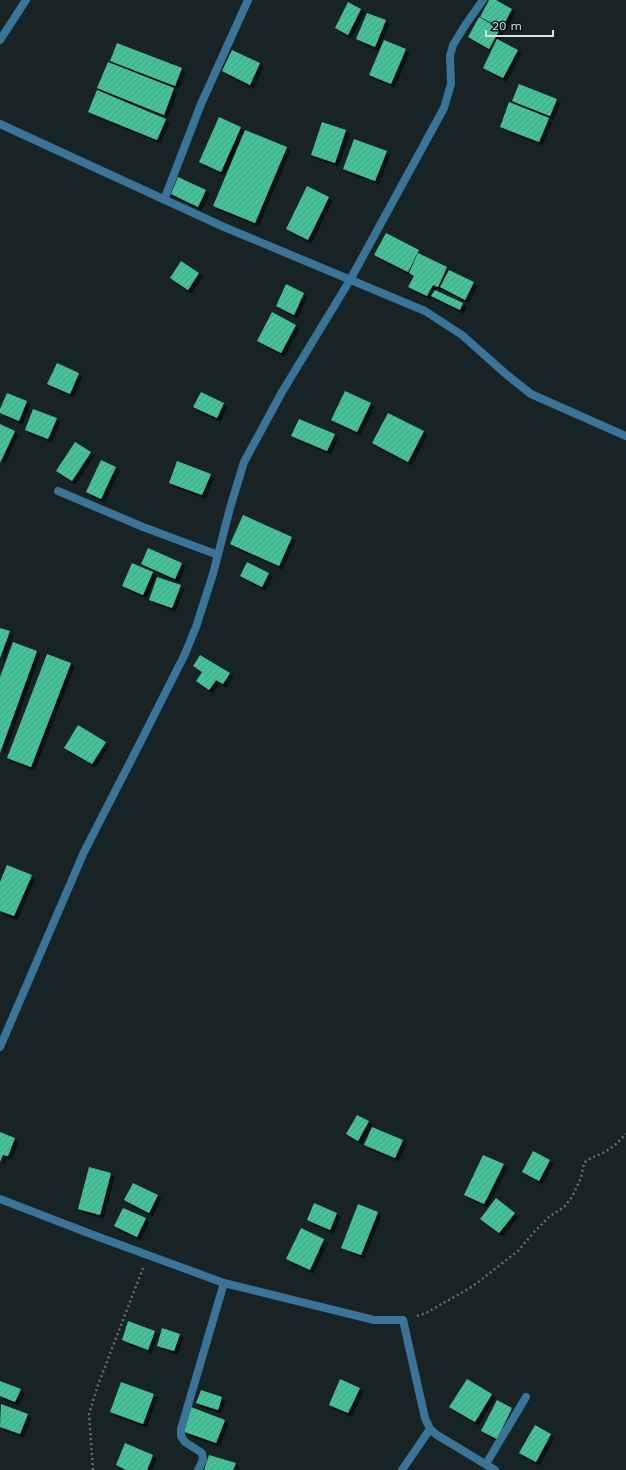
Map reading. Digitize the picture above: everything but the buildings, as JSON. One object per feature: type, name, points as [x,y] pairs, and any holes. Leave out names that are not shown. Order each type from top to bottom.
[{"type":"street","points":[[0,40],[26,0]]},
{"type":"street","points":[[164,200],[201,104],[248,0]]},
{"type":"street","points":[[0,1047],[84,852],[185,654],[214,574],[230,508],[244,462],[282,392],[350,280],[444,108],[451,84],[450,56],[453,45],[483,0]]},
{"type":"street","points":[[0,124],[224,228],[425,311],[462,335],[531,394],[626,436]]},
{"type":"street","points":[[58,491],[143,527],[218,555]]},
{"type":"street","points":[[0,1199],[224,1283],[374,1320],[403,1320],[425,1418],[430,1429],[437,1435],[495,1470]]},
{"type":"street","points":[[198,1470],[203,1460],[202,1453],[185,1442],[181,1436],[181,1429],[224,1283]]},
{"type":"street","points":[[486,1464],[526,1397]]},
{"type":"street","points":[[402,1470],[430,1429]]},
{"type":"path","points":[[403,1320],[426,1313],[473,1286],[518,1251],[550,1216],[564,1207],[572,1197],[581,1178],[584,1163],[587,1160],[605,1152],[626,1134]]},
{"type":"path","points":[[93,1470],[89,1414],[98,1385],[148,1255]]}]
